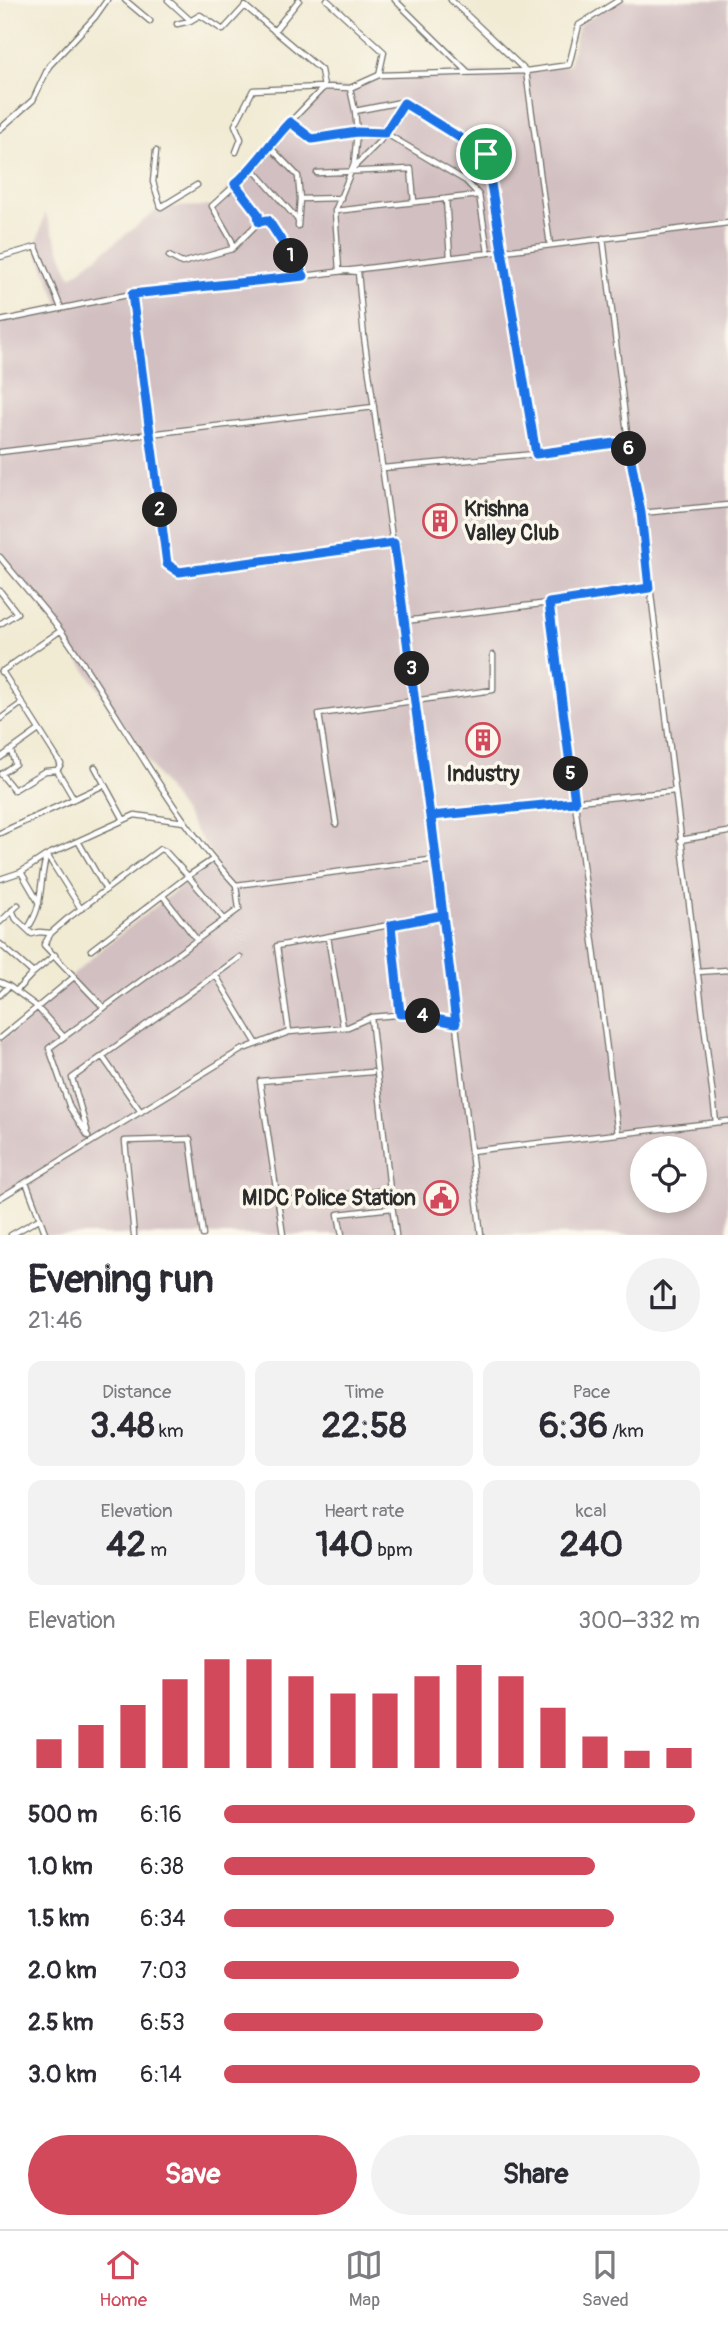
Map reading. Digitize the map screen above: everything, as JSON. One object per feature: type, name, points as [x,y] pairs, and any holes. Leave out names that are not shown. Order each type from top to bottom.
[{"type":"street","points":[[0,129],[33,100],[49,66],[95,17],[107,0]]},
{"type":"street","points":[[125,0],[150,21]]},
{"type":"street","points":[[167,0],[190,21]]},
{"type":"street","points":[[274,31],[299,0]]},
{"type":"street","points":[[327,0],[384,52],[379,75]]},
{"type":"street","points":[[395,0],[468,72]]},
{"type":"street","points":[[451,0],[526,71],[550,245]]},
{"type":"street","points":[[236,152],[241,139],[235,125],[253,90],[350,88],[379,75],[526,71],[569,65],[579,25],[619,0]]},
{"type":"street","points":[[177,24],[200,15],[223,30],[245,6],[321,70],[324,87]]},
{"type":"street","points":[[232,249],[232,241],[212,206],[253,169],[268,145],[324,87]]},
{"type":"street","points":[[339,270],[335,211],[352,170],[357,132],[350,88]]},
{"type":"street","points":[[355,111],[401,102],[486,154],[536,454]]},
{"type":"street","points":[[352,170],[385,133],[404,103]]},
{"type":"street","points":[[290,122],[312,139],[357,132],[385,133],[466,181],[479,195],[488,252]]},
{"type":"street","points":[[268,145],[299,176],[298,226]]},
{"type":"street","points":[[156,151],[153,181],[161,207],[197,185]]},
{"type":"street","points":[[253,169],[298,219]]},
{"type":"street","points":[[317,173],[411,169],[414,202]]},
{"type":"street","points":[[235,184],[258,214],[259,222]]},
{"type":"street","points":[[335,211],[479,195]]},
{"type":"street","points":[[300,199],[341,198]]},
{"type":"street","points":[[446,199],[450,257]]},
{"type":"street","points":[[169,256],[182,263],[232,249],[259,222],[268,220],[304,276]]},
{"type":"street","points":[[0,321],[132,294],[304,276],[728,223]]},
{"type":"street","points":[[603,239],[629,449],[641,513],[716,1122]]},
{"type":"street","points":[[0,257],[36,247],[61,308]]},
{"type":"street","points":[[339,270],[358,272],[364,337],[431,816],[481,1235]]},
{"type":"street","points":[[132,294],[167,564],[179,572],[394,543]]},
{"type":"street","points":[[0,452],[374,407]]},
{"type":"street","points":[[383,468],[536,454],[615,443],[629,449]]},
{"type":"street","points":[[641,513],[728,505]]},
{"type":"street","points":[[0,557],[60,631],[185,822],[212,860],[236,885],[239,909],[49,1048],[70,1108],[88,1136]]},
{"type":"street","points":[[405,621],[649,588]]},
{"type":"street","points":[[0,590],[17,613],[0,624]]},
{"type":"street","points":[[549,603],[618,1134]]},
{"type":"street","points":[[57,770],[61,764],[1,671],[60,631]]},
{"type":"street","points":[[335,824],[319,714],[493,690],[493,655]]},
{"type":"street","points":[[0,719],[22,703]]},
{"type":"street","points":[[0,758],[40,730]]},
{"type":"street","points":[[11,751],[15,764],[0,774],[14,790],[45,771],[57,770]]},
{"type":"street","points":[[95,767],[124,820]]},
{"type":"street","points":[[57,770],[74,799]]},
{"type":"street","points":[[0,833],[104,785]]},
{"type":"street","points":[[431,816],[675,790]]},
{"type":"street","points":[[0,879],[21,872],[47,855],[135,815],[185,822]]},
{"type":"street","points":[[680,840],[728,832]]},
{"type":"street","points":[[78,841],[106,890]]},
{"type":"street","points":[[104,1008],[44,945],[51,933],[160,849],[188,876],[225,920]]},
{"type":"street","points":[[27,929],[36,917],[42,895],[47,855]]},
{"type":"street","points":[[47,855],[81,909]]},
{"type":"street","points":[[236,885],[436,859]]},
{"type":"street","points":[[91,950],[118,927],[212,860]]},
{"type":"street","points":[[21,872],[39,903]]},
{"type":"street","points":[[163,896],[197,940]]},
{"type":"street","points":[[0,922],[18,905]]},
{"type":"street","points":[[12,910],[16,919],[32,934],[51,933]]},
{"type":"street","points":[[289,1032],[277,946],[443,915]]},
{"type":"street","points":[[391,925],[400,1014]]},
{"type":"street","points":[[328,937],[344,1027]]},
{"type":"street","points":[[0,944],[33,973]]},
{"type":"street","points":[[15,991],[55,955]]},
{"type":"street","points":[[91,1143],[72,1078],[240,957]]},
{"type":"street","points":[[697,972],[728,970]]},
{"type":"street","points":[[215,974],[257,1044]]},
{"type":"street","points":[[0,1038],[74,977]]},
{"type":"street","points":[[0,982],[37,1006],[64,1037]]},
{"type":"street","points":[[0,995],[9,986]]},
{"type":"street","points":[[0,1198],[241,1049],[289,1032],[344,1027],[371,1017],[409,1014],[456,1023]]},
{"type":"street","points":[[371,1017],[396,1235]]},
{"type":"street","points":[[102,1056],[141,1112]]},
{"type":"street","points":[[283,1235],[260,1081],[372,1072]]},
{"type":"street","points":[[471,1151],[728,1121]]},
{"type":"street","points":[[134,1235],[125,1141],[190,1139],[202,1235]]},
{"type":"street","points":[[26,1182],[46,1235]]},
{"type":"street","points":[[277,1201],[390,1190]]},
{"type":"street","points":[[342,1235],[338,1214],[392,1208]]},
{"type":"street","points":[[11,1235],[39,1219]]},
{"type":"shaded area","points":[[619,0],[728,0],[728,1235],[45,1235],[24,1187],[0,1200],[0,1043],[97,953],[215,859],[0,550],[0,321],[60,308],[36,247],[45,213],[71,277],[161,207],[212,206],[324,87],[350,88],[379,75],[526,71],[569,65],[579,25]]},
{"type":"place","name":"Krishna Valley Club","points":[[440,521]]},
{"type":"place","name":"Industry","points":[[483,740]]},
{"type":"place","name":"MIDC Police Station","points":[[441,1198]]},
{"type":"route","points":[[486,154],[404,103],[385,133],[357,132],[312,139],[290,122],[268,145],[253,169],[235,184],[258,214],[259,222],[268,220],[304,276],[132,294],[167,564],[179,572],[394,543],[431,816],[443,915],[391,925],[400,1014],[456,1023],[431,816],[575,802],[549,603],[649,588],[641,513],[629,449],[615,443],[536,454],[486,154]]}]
